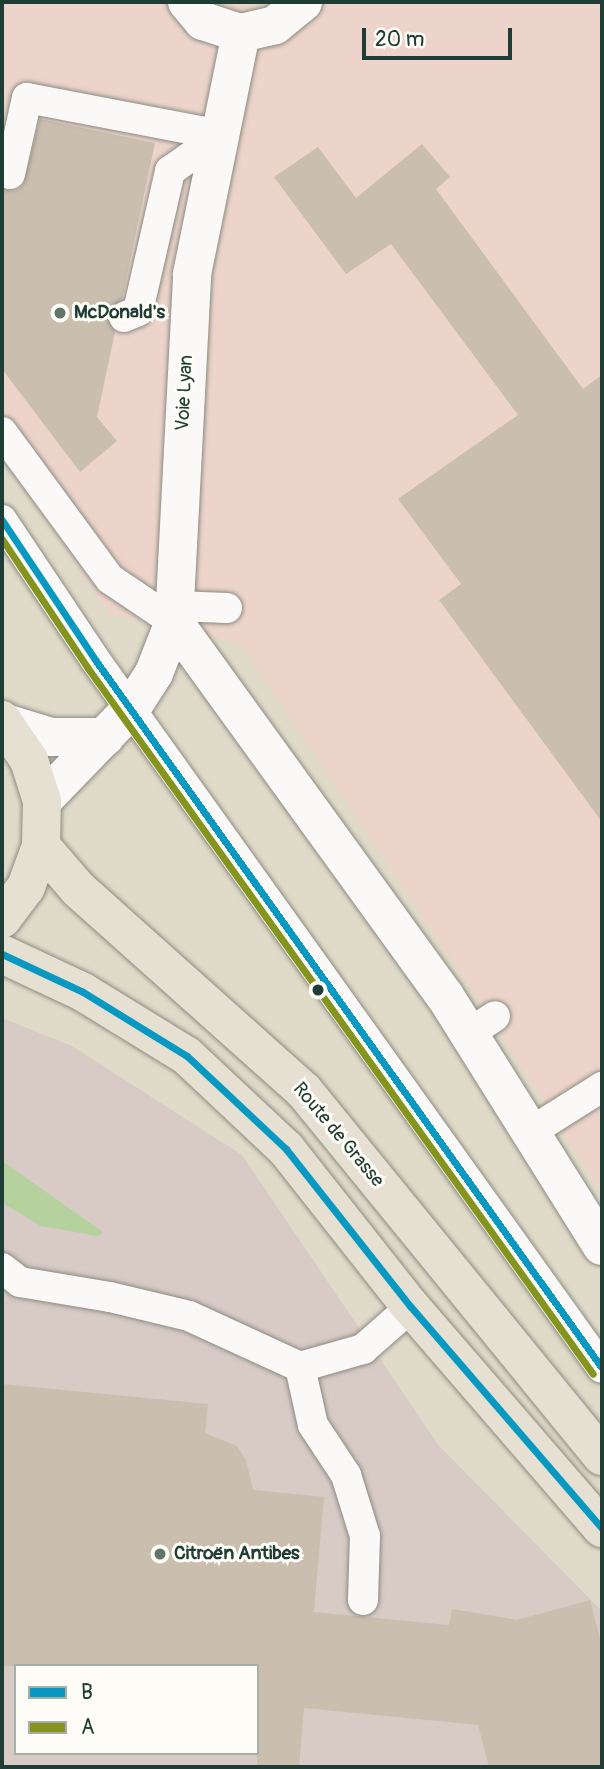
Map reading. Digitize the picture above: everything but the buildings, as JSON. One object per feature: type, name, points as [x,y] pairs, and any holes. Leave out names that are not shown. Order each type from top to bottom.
[{"type":"main road","points":[[2,919],[26,887],[41,846],[42,801],[29,760],[3,722]]},
{"type":"main road","name":"Route de Grasse","points":[[41,846],[78,889],[304,1091],[602,1456]]},
{"type":"main road","points":[[2,954],[83,992],[187,1056],[286,1149],[411,1307],[602,1528]]},
{"type":"street","points":[[187,2],[203,21],[241,33],[275,25],[303,2]]},
{"type":"street","name":"Voie Lyan","points":[[42,801],[131,709],[154,673],[175,614],[192,274],[241,33]]},
{"type":"street","points":[[175,614],[202,666],[283,766],[366,882],[483,1024],[532,1131],[602,1246]]},
{"type":"street","points":[[3,722],[51,737],[105,737]]},
{"type":"lane","points":[[10,174],[27,98],[220,135]]},
{"type":"lane","points":[[124,317],[138,311],[170,171],[220,135]]},
{"type":"lane","points":[[2,432],[110,579],[175,614],[227,608]]},
{"type":"lane","points":[[2,520],[131,709],[602,1368]]},
{"type":"lane","points":[[532,1131],[602,1087]]},
{"type":"lane","points":[[2,1268],[20,1282],[110,1297],[189,1316],[300,1367],[363,1349],[411,1307]]},
{"type":"lane","points":[[300,1367],[313,1425],[346,1475],[365,1536],[363,1600]]},
{"type":"shaded area","points":[[2,2],[602,2],[602,1194],[506,1041],[241,644],[110,614],[2,458]]},
{"type":"shaded area","points":[[2,1018],[72,1046],[242,1155],[439,1446],[602,1611],[602,1767],[2,1767]]},
{"type":"green space","points":[[2,1161],[103,1232],[98,1236],[41,1226],[6,1205],[2,1201]]},
{"type":"transit line","name":"B","points":[[2,520],[96,661],[602,1368]]},
{"type":"transit line","name":"A","points":[[2,539],[87,667],[593,1374]]},
{"type":"transit line","name":"B","points":[[2,954],[83,992],[187,1056],[286,1149],[411,1307],[602,1528]]},
{"type":"place","name":"McDonald's","points":[[60,313]]},
{"type":"place","name":"Citroën Antibes","points":[[160,1554]]}]
